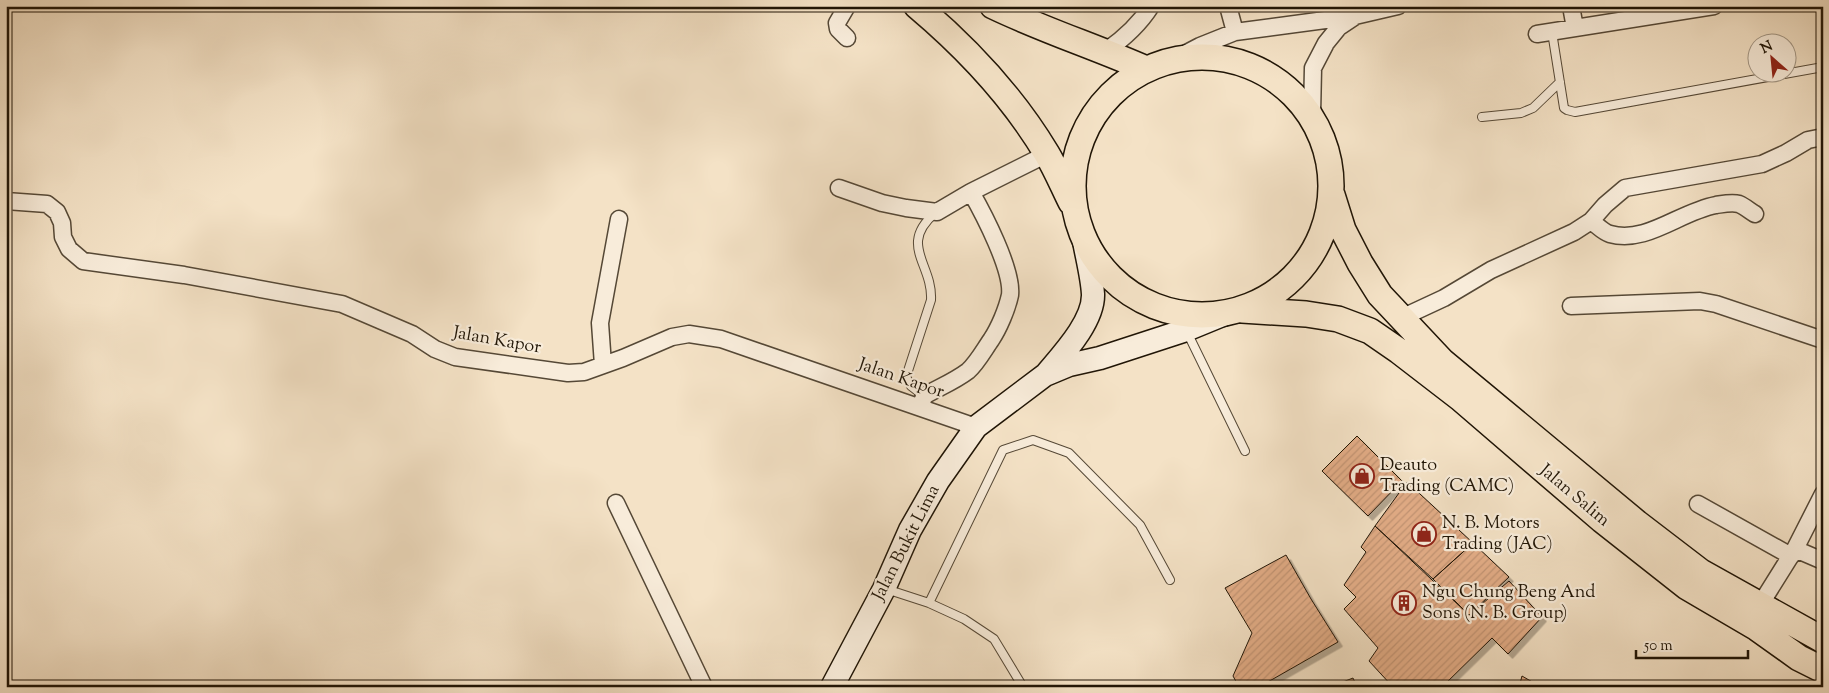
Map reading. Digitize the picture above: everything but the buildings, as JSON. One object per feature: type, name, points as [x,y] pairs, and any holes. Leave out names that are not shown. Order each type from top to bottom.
[{"type":"main road","points":[[916,6],[967,50],[999,86],[1023,117],[1047,154],[1074,209]]},
{"type":"main road","points":[[994,6],[1030,24],[1106,51],[1146,69]]},
{"type":"main road","points":[[1044,375],[1069,365],[1100,358],[1186,330],[1276,293],[1304,266],[1324,233],[1332,195],[1332,167],[1325,140],[1312,115],[1293,92],[1268,73],[1239,61],[1208,56],[1177,58],[1146,69],[1112,93],[1086,127],[1073,167],[1074,209]]},
{"type":"main road","name":"Jalan Salim","points":[[1332,195],[1343,230],[1360,263],[1380,295],[1442,361],[1637,523],[1701,572],[1823,640]]},
{"type":"main road","name":"Jalan Salim","points":[[1074,209],[1084,241],[1102,270],[1128,292],[1158,308],[1191,315],[1233,312],[1306,314],[1338,319],[1370,331],[1460,398],[1602,520],[1687,587],[1757,628],[1799,658],[1823,670]]},
{"type":"main road","points":[[1044,375],[1074,342],[1086,319],[1093,296],[1084,241]]},
{"type":"main road","name":"Jalan Bukit Lima","points":[[832,687],[884,589],[910,530],[938,481],[976,427],[1044,375]]},
{"type":"main road","points":[[1799,658],[1823,681]]},
{"type":"street","points":[[847,6],[837,23],[838,29],[847,38]]},
{"type":"street","points":[[1106,51],[1125,37],[1146,14],[1150,6]]},
{"type":"street","points":[[1228,6],[1235,32]]},
{"type":"street","points":[[1177,58],[1200,46],[1235,32],[1356,16],[1398,6]]},
{"type":"street","points":[[1571,6],[1575,28]]},
{"type":"street","points":[[1545,33],[1714,6]]},
{"type":"street","points":[[1312,115],[1313,68],[1326,43],[1339,27],[1356,16]]},
{"type":"street","points":[[1401,318],[1444,298],[1491,270],[1574,232],[1591,221],[1625,188],[1762,164],[1808,140],[1823,137]]},
{"type":"street","points":[[839,188],[882,203],[937,212],[971,192],[1047,154]]},
{"type":"street","points":[[922,401],[968,371],[994,334],[1010,294],[1009,276],[1001,254],[979,205],[971,192]]},
{"type":"street","name":"Jalan Kapor","points":[[6,202],[47,204],[57,212],[62,223],[63,237],[68,249],[83,261],[184,275],[342,304],[412,334],[435,349],[455,357],[568,374],[584,372],[672,337],[689,334],[721,339],[922,401],[976,427]]},
{"type":"street","points":[[1591,221],[1608,234],[1632,237],[1644,234],[1685,214],[1707,207],[1739,204],[1755,214]]},
{"type":"street","points":[[603,365],[600,323],[619,219]]},
{"type":"street","points":[[1571,306],[1700,301],[1716,304],[1823,340]]},
{"type":"street","points":[[1760,605],[1793,552],[1823,494]]},
{"type":"street","points":[[616,503],[704,687]]},
{"type":"street","points":[[1698,504],[1793,552],[1823,560]]},
{"type":"lane","points":[[1545,33],[1560,82],[1564,108],[1575,112],[1823,67]]},
{"type":"lane","points":[[1482,117],[1521,113],[1533,108],[1560,82]]},
{"type":"lane","points":[[922,401],[906,377],[930,300],[931,290],[929,279],[918,254],[917,241],[926,221],[937,212]]},
{"type":"lane","points":[[1186,330],[1245,451]]},
{"type":"lane","points":[[929,603],[1003,450],[1033,440],[1069,453],[1080,463],[1140,525],[1170,580]]},
{"type":"lane","points":[[884,589],[929,603],[964,619],[994,639],[1023,687]]},
{"type":"place","name":"Deauto Trading (CAMC)","points":[[1362,476]]},
{"type":"place","name":"N. B. Motors Trading (JAC)","points":[[1424,534]]},
{"type":"place","name":"Ngu Chung Beng And Sons (N. B. Group)","points":[[1404,603]]}]
